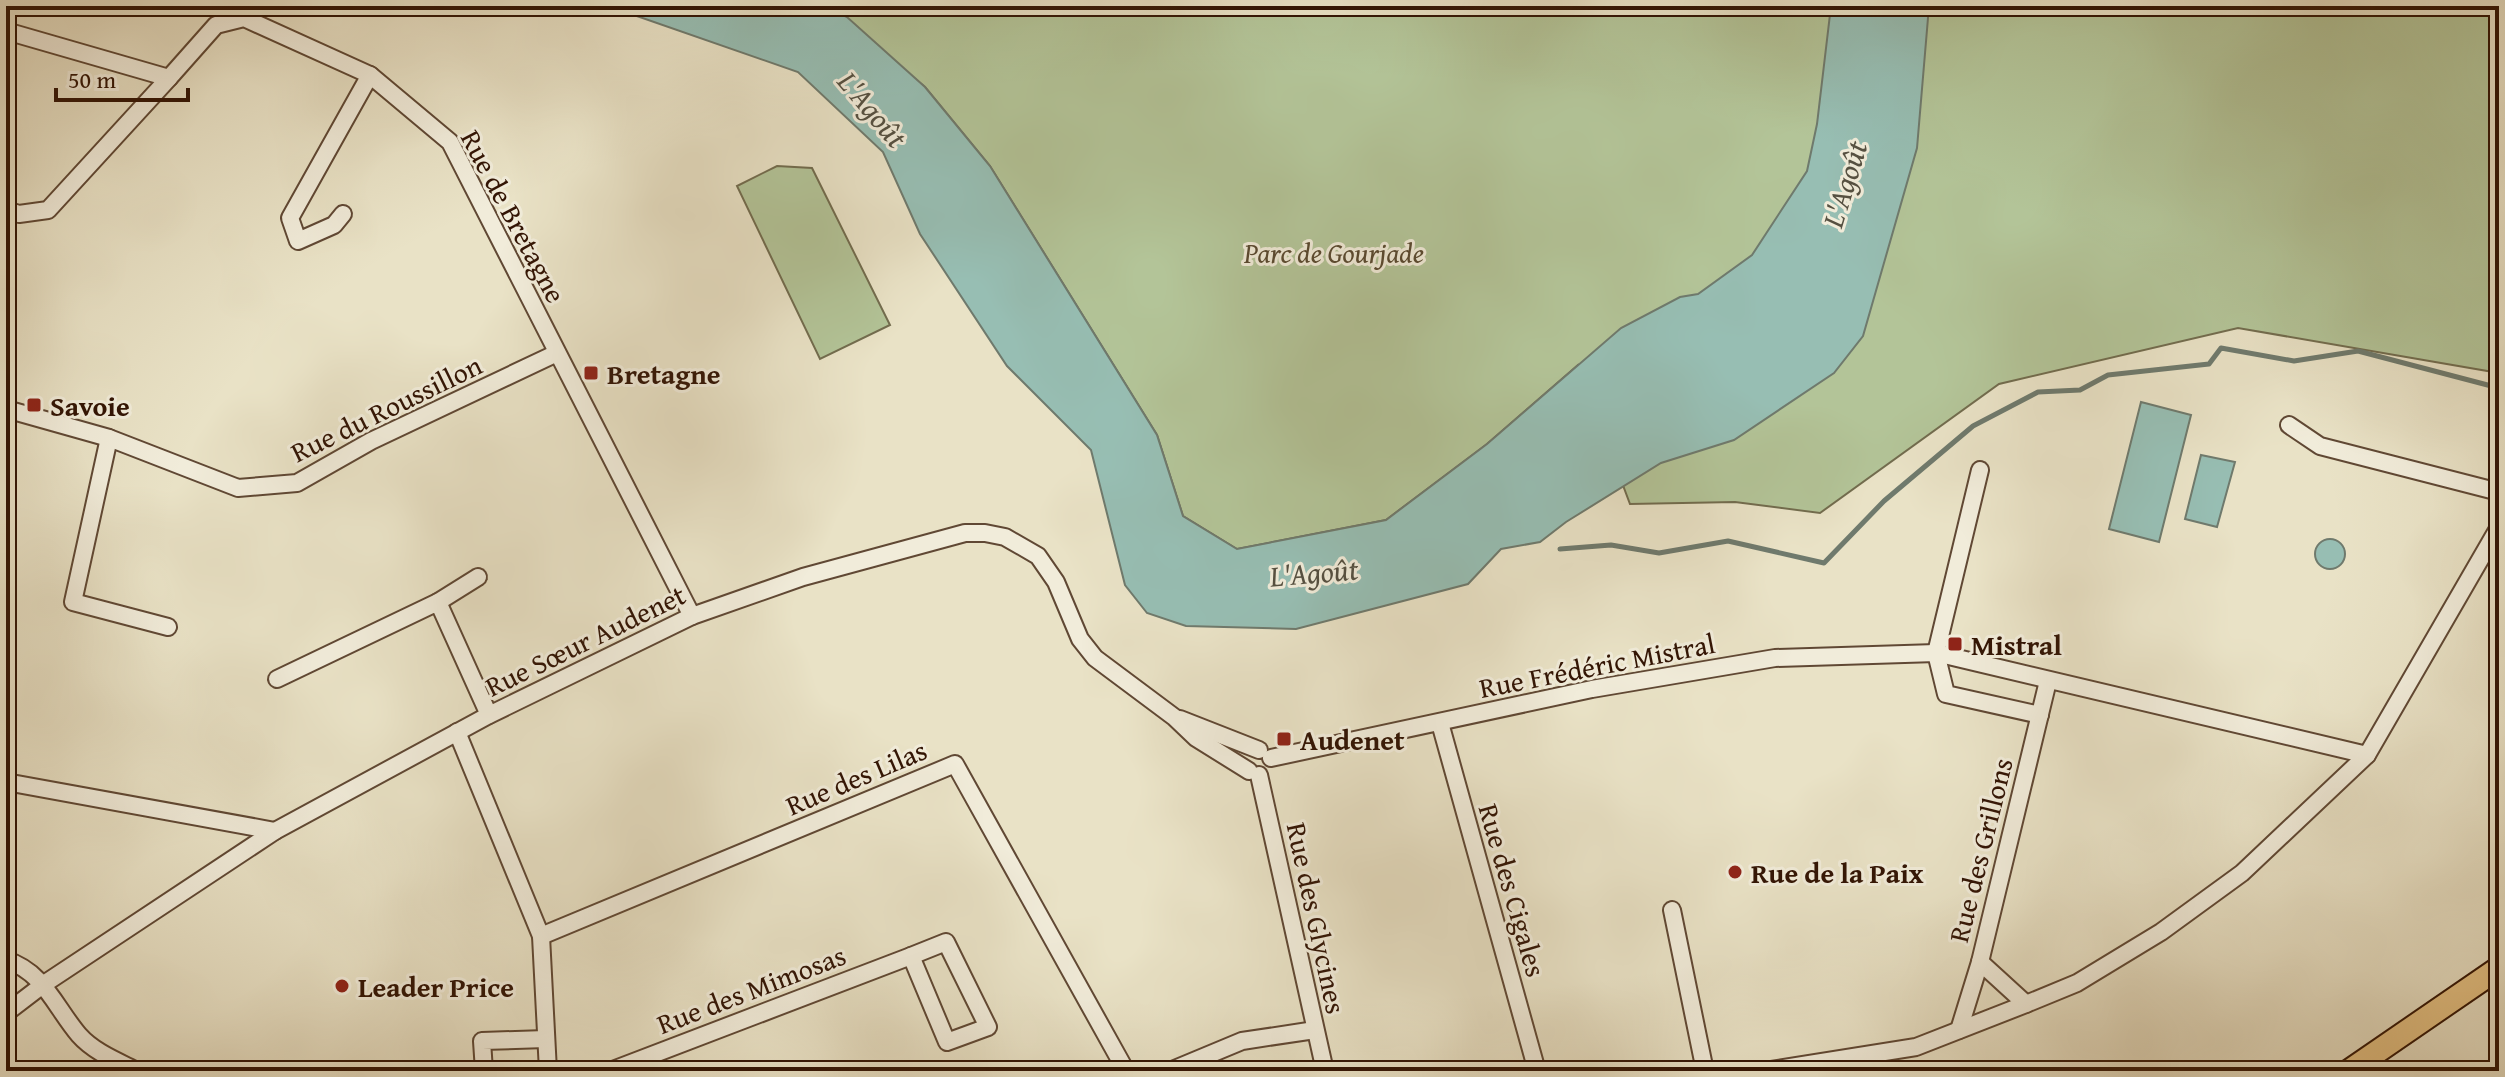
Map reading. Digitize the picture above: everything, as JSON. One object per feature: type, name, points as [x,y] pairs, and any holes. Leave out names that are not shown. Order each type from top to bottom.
[{"type":"main road","points":[[2349,1071],[2499,968]]},
{"type":"street","name":"Rue de Bretagne","points":[[6,210],[19,214],[48,210],[216,25],[244,18],[370,75],[450,142],[692,616]]},
{"type":"street","points":[[6,31],[169,78]]},
{"type":"street","points":[[343,214],[334,225],[298,241],[290,218],[370,75]]},
{"type":"street","name":"Rue du Roussillon","points":[[6,409],[109,438],[238,488],[297,483],[371,441],[557,353]]},
{"type":"street","points":[[2289,425],[2320,446],[2499,492]]},
{"type":"street","points":[[109,438],[73,602],[168,627]]},
{"type":"street","points":[[1980,470],[1936,653],[1946,694],[2040,715]]},
{"type":"street","points":[[1765,1071],[1916,1047],[2077,983],[2161,932],[2242,873],[2367,755],[2499,527]]},
{"type":"street","name":"Rue Sœur Audenet","points":[[6,1013],[44,984],[275,831],[489,715],[692,616],[803,577],[965,533],[1005,537],[1038,556],[1048,568],[1080,639],[1095,658],[1174,717],[1196,738],[1254,773]]},
{"type":"street","points":[[277,679],[438,602],[478,577]]},
{"type":"street","points":[[438,602],[489,715]]},
{"type":"street","name":"Rue Frédéric Mistral","points":[[1265,754],[1440,723],[1592,689],[1775,658],[1936,653],[2367,755]]},
{"type":"street","name":"Rue des Grillons","points":[[1959,1030],[1980,962],[2048,681]]},
{"type":"street","name":"Rue Sœur Audenet","points":[[1174,717],[1265,754]]},
{"type":"street","name":"Rue des Cigales","points":[[1440,723],[1537,1071]]},
{"type":"street","points":[[457,732],[541,936],[548,1071]]},
{"type":"street","points":[[1254,773],[1269,770],[1265,754]]},
{"type":"street","name":"Rue des Lilas","points":[[541,936],[955,764],[1126,1071]]},
{"type":"street","name":"Rue des Glycines","points":[[1254,773],[1325,1071]]},
{"type":"street","points":[[6,782],[275,831]]},
{"type":"street","points":[[1672,910],[1705,1071]]},
{"type":"street","name":"Rue des Mimosas","points":[[610,1071],[946,942],[988,1027],[947,1042],[911,956]]},
{"type":"street","points":[[6,960],[29,970],[44,984],[81,1037],[105,1056],[137,1071]]},
{"type":"street","points":[[1980,962],[2026,1004]]},
{"type":"street","points":[[1170,1071],[1242,1041],[1315,1030]]},
{"type":"street","points":[[484,1071],[482,1041],[546,1039]]},
{"type":"green space","name":"Parc de Gourjade","points":[[824,6],[2499,6],[2499,373],[2238,328],[1999,384],[1820,513],[1735,502],[1630,504],[1578,365],[1487,444],[1386,520],[1237,549],[1183,516],[1157,435],[990,166],[925,87]]},
{"type":"green space","points":[[777,166],[812,168],[890,325],[820,359],[737,186]]},
{"type":"water","name":"L'Agoût","points":[[608,6],[824,6],[847,17],[925,87],[990,166],[1157,435],[1183,516],[1237,549],[1386,520],[1487,444],[1621,328],[1680,297],[1698,294],[1752,255],[1807,171],[1817,124],[1831,6],[1929,6],[1917,148],[1863,336],[1834,373],[1734,440],[1661,463],[1566,522],[1540,542],[1501,549],[1468,584],[1296,629],[1186,626],[1147,613],[1125,585],[1091,450],[1007,366],[920,234],[883,152],[798,72]]},
{"type":"water","points":[[2141,402],[2191,415],[2159,542],[2109,529]]},
{"type":"water","points":[[2201,455],[2235,462],[2217,527],[2185,519]]},
{"type":"water","points":[[2330,539],[2341,543],[2345,554],[2341,565],[2330,569],[2319,565],[2315,554],[2319,543]]},
{"type":"waterway","points":[[1560,549],[1611,545],[1659,553],[1728,541],[1824,563],[1884,501],[1973,426],[2038,392],[2080,390],[2108,375],[2209,364],[2221,348],[2294,361],[2358,351],[2499,388]]},
{"type":"place","name":"Bretagne","points":[[591,373]]},
{"type":"place","name":"Savoie","points":[[34,405]]},
{"type":"place","name":"Mistral","points":[[1955,644]]},
{"type":"place","name":"Audenet","points":[[1284,739]]},
{"type":"place","name":"Rue de la Paix","points":[[1735,872]]},
{"type":"place","name":"Leader Price","points":[[342,986]]}]
